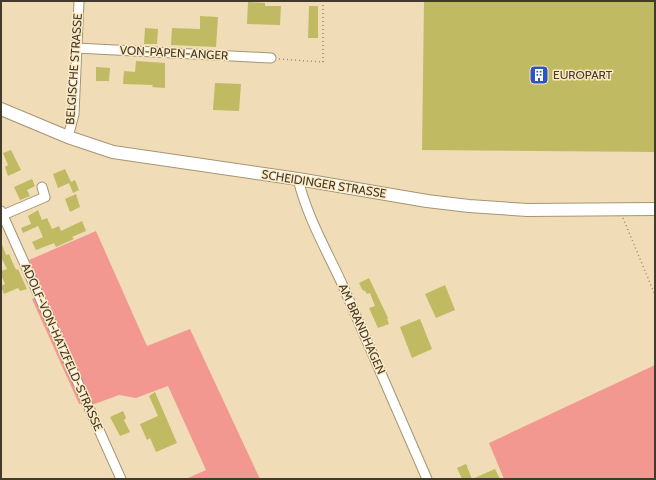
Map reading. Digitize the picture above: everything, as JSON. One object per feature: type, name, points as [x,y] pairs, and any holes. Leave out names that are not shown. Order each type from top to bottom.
[{"type":"main road","name":"SCHEIDINGER STRASSE","points":[[1,109],[68,138],[113,152],[469,206],[527,210],[655,209]]},
{"type":"street","name":"BELGISCHE STRASSE","points":[[68,138],[74,114],[79,1]]},
{"type":"street","name":"VON-PAPEN-ANGER","points":[[76,48],[271,58]]},
{"type":"street","name":"AM BRANDHAGEN","points":[[298,179],[301,192],[318,235],[344,288],[427,479]]},
{"type":"street","name":"ADOLF-VON-HATZFELD-STRASSE","points":[[42,187],[45,196],[2,213],[121,479]]},
{"type":"path","points":[[271,58],[323,62],[323,1]]},
{"type":"path","points":[[619,209],[655,295]]},
{"type":"shaded area","points":[[96,231],[147,346],[190,329],[260,479],[186,479],[206,470],[168,386],[136,398],[119,395],[89,406],[29,260]]},
{"type":"shaded area","points":[[38,297],[85,403],[79,404],[32,299]]},
{"type":"shaded area","points":[[655,365],[655,479],[504,479],[489,443]]},
{"type":"building","name":"EUROPART","points":[[424,1],[655,1],[655,152],[422,150]]},
{"type":"building","points":[[248,2],[265,3],[265,6],[281,6],[280,25],[247,24]]},
{"type":"building","points":[[309,6],[318,6],[318,38],[308,38]]},
{"type":"building","points":[[200,16],[218,17],[216,47],[171,45],[172,28],[200,29]]},
{"type":"building","points":[[145,28],[158,29],[157,44],[144,44]]},
{"type":"building","points":[[136,61],[165,63],[165,88],[152,87],[153,85],[123,84],[124,71],[135,72]]},
{"type":"building","points":[[96,67],[110,68],[109,81],[96,81]]},
{"type":"building","points":[[215,83],[241,84],[239,111],[213,110]]},
{"type":"building","points":[[11,150],[21,170],[8,176],[5,167],[8,165],[3,153]]},
{"type":"building","points":[[65,169],[71,182],[75,180],[79,190],[73,193],[69,183],[58,188],[53,174]]},
{"type":"building","points":[[32,179],[35,186],[27,190],[30,196],[20,200],[14,187]]},
{"type":"building","points":[[76,194],[80,207],[70,212],[65,199]]},
{"type":"building","points":[[38,210],[42,220],[47,218],[52,229],[59,226],[61,231],[82,221],[86,231],[72,237],[74,239],[56,247],[54,243],[36,250],[32,242],[43,237],[38,226],[23,233],[21,228],[31,224],[28,216]]},
{"type":"building","points":[[1,242],[6,255],[9,254],[27,289],[20,291],[18,288],[4,294],[1,286],[5,284],[1,271],[7,269],[1,257]]},
{"type":"building","points":[[369,278],[388,318],[389,324],[378,328],[369,308],[375,306],[370,293],[367,294],[364,290],[363,291],[359,283]]},
{"type":"building","points":[[445,285],[455,310],[436,318],[425,294]]},
{"type":"building","points":[[420,319],[432,349],[412,358],[400,327]]},
{"type":"building","points":[[155,392],[177,443],[156,452],[150,438],[147,440],[140,424],[158,416],[149,396]]},
{"type":"building","points":[[123,411],[126,418],[124,420],[130,432],[120,436],[110,417]]},
{"type":"building","points":[[466,464],[472,479],[462,479],[457,468]]},
{"type":"building","points":[[495,469],[500,479],[472,479]]},
{"type":"place","name":"EUROPART","points":[[539,75]]}]
